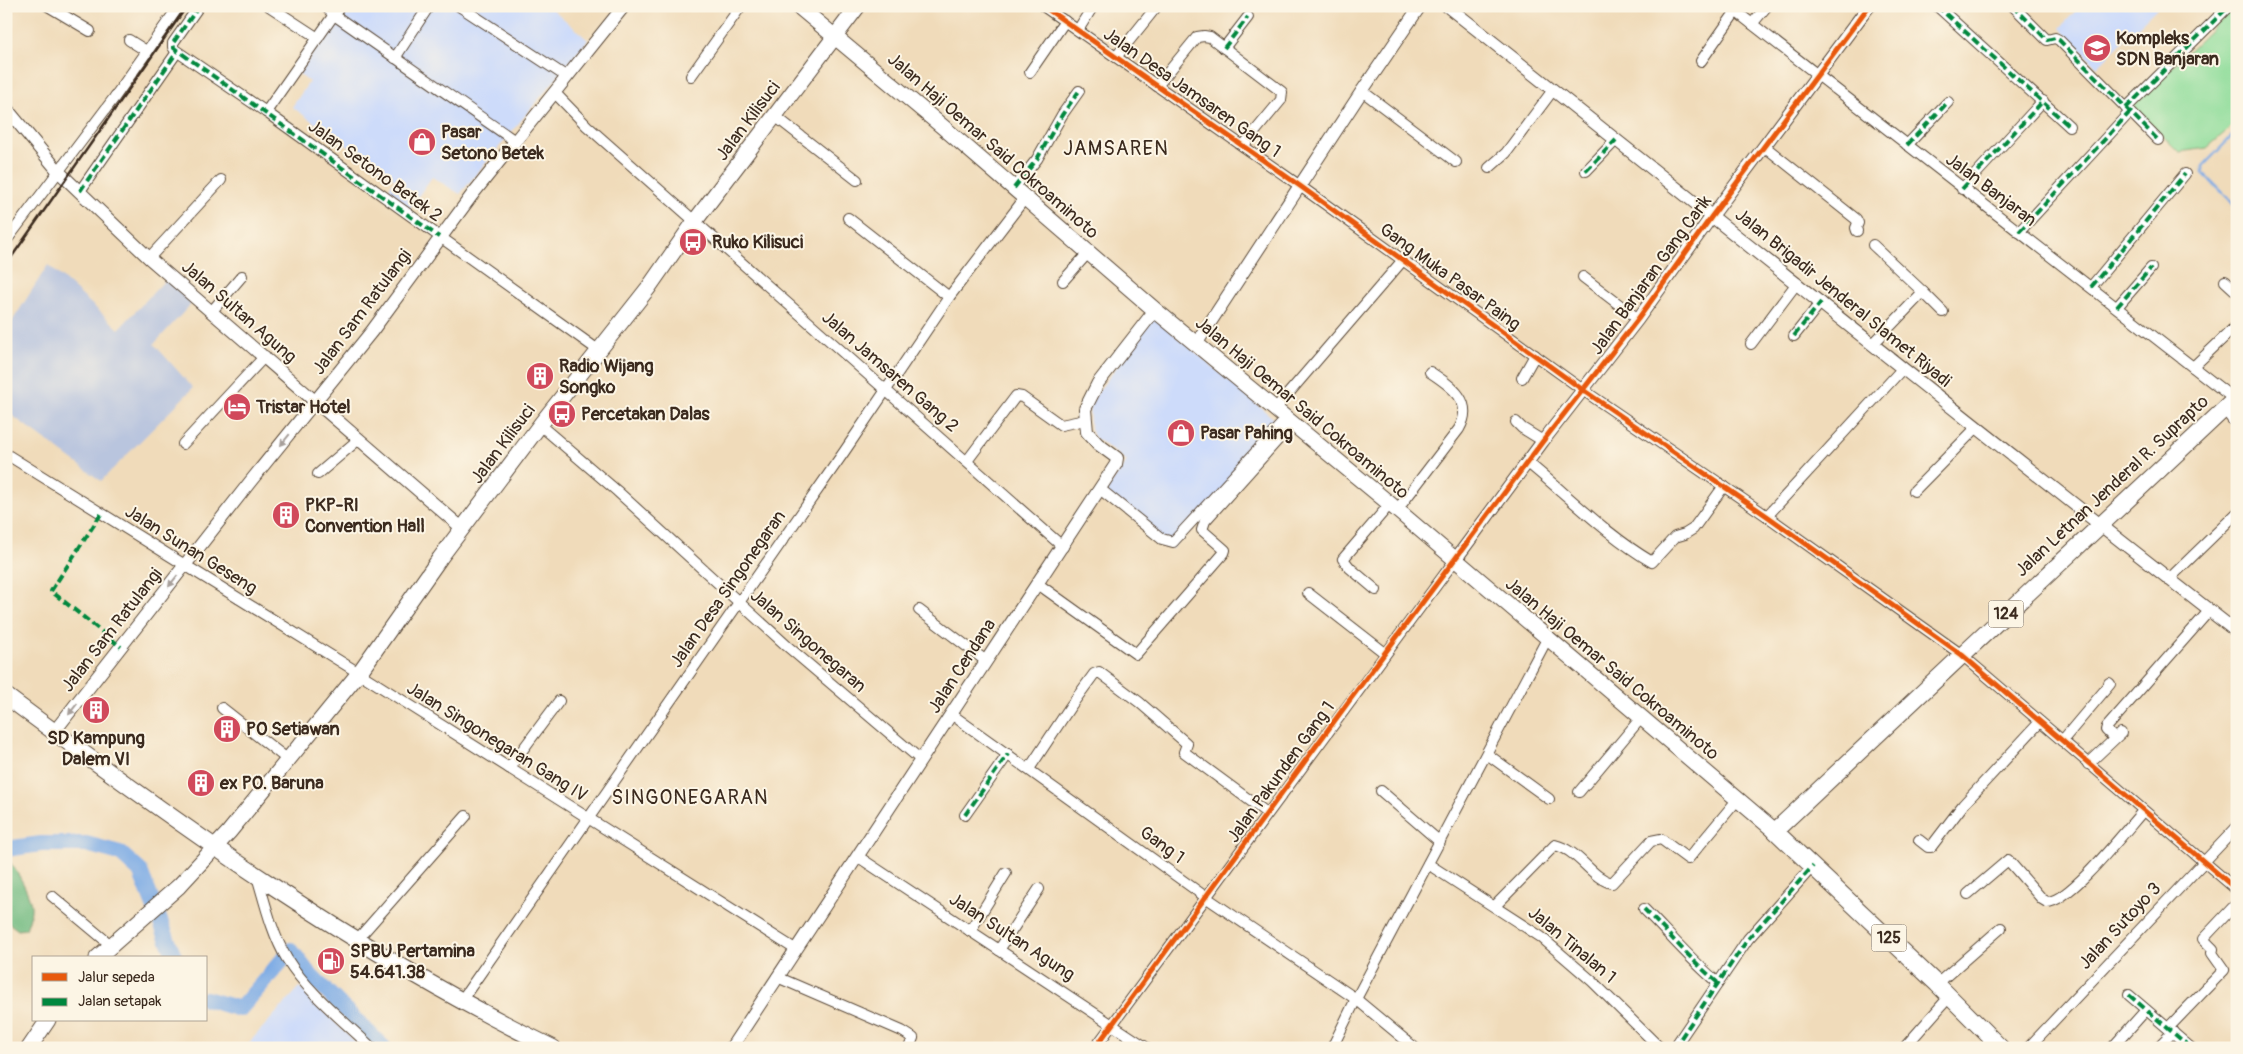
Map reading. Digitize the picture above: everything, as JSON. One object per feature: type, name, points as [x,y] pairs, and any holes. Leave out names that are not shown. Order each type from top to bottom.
[{"type":"main road","name":"Jalan Haji Oemar Said Cokroaminoto","points":[[798,6],[1155,310],[1393,507],[1775,831]]},
{"type":"main road","name":"Jalan Kilisuci","points":[[100,956],[160,904],[229,832],[360,674],[540,425],[649,287],[695,221],[858,6]]},
{"type":"main road","name":"Jalan Letnan Jenderal R. Suprapto","points":[[1775,831],[2232,401]]},
{"type":"main road","points":[[6,696],[214,847],[356,941],[461,1001],[553,1048]]},
{"type":"main road","name":"125","points":[[1775,831],[1950,996],[2001,1048]]},
{"type":"main road","points":[[29,1048],[47,1022]]},
{"type":"street","points":[[48,6],[90,31]]},
{"type":"street","points":[[6,240],[148,52],[179,6]]},
{"type":"street","points":[[77,188],[178,52],[173,47],[174,43],[199,6]]},
{"type":"street","points":[[269,6],[318,38]]},
{"type":"street","points":[[325,6],[337,10],[395,58],[515,141]]},
{"type":"street","points":[[395,58],[429,6]]},
{"type":"street","points":[[459,6],[567,77]]},
{"type":"street","name":"Jalan Sam Ratulangi","points":[[54,732],[372,331],[439,237],[624,6]]},
{"type":"street","points":[[691,76],[741,6]]},
{"type":"street","name":"Jalan Desa Jamsaren Gang 1","points":[[1043,6],[1300,186]]},
{"type":"street","points":[[1078,30],[1093,6]]},
{"type":"street","points":[[1116,57],[1157,6]]},
{"type":"street","points":[[1196,344],[1420,6]]},
{"type":"street","name":"Jalan Brigadir Jenderal Slamet Riyadi","points":[[1447,6],[2168,580],[2237,632]]},
{"type":"street","points":[[1752,24],[1767,6]]},
{"type":"street","name":"Jalan Banjaran Gang Carik","points":[[1455,560],[1527,462],[1638,319],[1712,216],[1869,6]]},
{"type":"street","points":[[1937,6],[2069,126]]},
{"type":"street","points":[[2013,6],[2047,40],[2055,38],[2059,40],[2158,140]]},
{"type":"street","points":[[2019,232],[2128,110],[2229,6]]},
{"type":"street","points":[[1701,61],[1733,9]]},
{"type":"street","name":"Jalan Banjaran","points":[[1733,9],[2193,367],[2232,401],[2237,426]]},
{"type":"street","points":[[266,112],[337,10]]},
{"type":"street","points":[[1224,48],[1248,17]]},
{"type":"street","points":[[1030,72],[1064,21]]},
{"type":"street","points":[[1156,86],[1197,38],[1210,37],[1280,90],[1283,95],[1243,146]]},
{"type":"street","points":[[129,40],[148,52]]},
{"type":"street","name":"Jalan Setono Betek 2","points":[[178,52],[266,112],[598,350]]},
{"type":"street","points":[[1489,168],[1506,153],[1552,90]]},
{"type":"street","name":"Jalan Desa Singonegaran","points":[[461,1001],[886,391],[1019,193],[1062,115],[1079,91]]},
{"type":"street","points":[[1362,91],[1456,162]]},
{"type":"street","name":"Jalan Jamsaren Gang 2","points":[[555,93],[587,126],[1063,547]]},
{"type":"street","points":[[1962,189],[2043,101]]},
{"type":"street","points":[[1906,145],[1948,102]]},
{"type":"street","name":"Jalan Sultan Agung","points":[[6,108],[59,172],[149,258],[265,356],[315,402],[463,529]]},
{"type":"street","points":[[775,116],[857,180]]},
{"type":"street","points":[[1586,171],[1616,140]]},
{"type":"street","points":[[1764,146],[1856,219],[1857,232]]},
{"type":"street","points":[[2091,287],[2185,174]]},
{"type":"street","points":[[149,258],[221,180]]},
{"type":"street","name":"Gang Muka Pasar Paing","points":[[1300,186],[1583,390],[1767,516],[1962,655],[2237,890]]},
{"type":"street","points":[[848,218],[949,298]]},
{"type":"street","points":[[1873,245],[1943,312]]},
{"type":"street","points":[[1063,281],[1088,253]]},
{"type":"street","points":[[1275,409],[1403,260]]},
{"type":"street","points":[[2117,307],[2152,268]]},
{"type":"street","points":[[212,312],[242,276]]},
{"type":"street","points":[[1583,277],[1638,319]]},
{"type":"street","points":[[2226,281],[2237,292]]},
{"type":"street","points":[[1752,344],[1797,283]]},
{"type":"street","points":[[1873,344],[1922,292]]},
{"type":"street","points":[[1794,336],[1821,302]]},
{"type":"street","points":[[967,461],[1017,395],[1061,425],[1084,420],[1085,409],[1093,390],[1155,310]]},
{"type":"street","points":[[2193,367],[2237,325]]},
{"type":"street","points":[[1522,378],[1535,355]]},
{"type":"street","points":[[183,444],[265,356]]},
{"type":"street","points":[[1767,516],[1903,368]]},
{"type":"street","points":[[1376,590],[1350,568],[1343,559],[1393,507],[1459,428],[1465,417],[1463,404],[1455,391],[1430,372]]},
{"type":"street","name":"Jalan Cendana","points":[[731,1048],[1116,464],[1117,458],[1090,437],[1084,420]]},
{"type":"street","points":[[1100,489],[1162,539],[1173,542],[1290,421]]},
{"type":"street","points":[[1038,584],[1136,654],[1224,553],[1225,550],[1202,530],[1205,522],[1290,421]]},
{"type":"street","points":[[1516,422],[1543,441]]},
{"type":"street","name":"Jalan Singonegaran","points":[[540,425],[617,491],[738,602],[921,760]]},
{"type":"street","points":[[1914,491],[1977,427]]},
{"type":"street","points":[[318,474],[359,439]]},
{"type":"street","name":"Jalan Sunan Geseng","points":[[6,454],[360,674]]},
{"type":"street","points":[[1527,462],[1569,496],[1600,527],[1652,562],[1675,537],[1686,534],[1693,529],[1724,486]]},
{"type":"street","points":[[2168,580],[2237,513]]},
{"type":"street","name":"Jalan Pakunden Gang 1","points":[[1095,1048],[1455,560]]},
{"type":"street","points":[[1308,593],[1385,653]]},
{"type":"street","points":[[918,610],[986,661]]},
{"type":"street","points":[[2088,764],[2117,735],[2106,730],[2107,727],[2210,612]]},
{"type":"street","points":[[1332,1048],[1356,998],[1547,639]]},
{"type":"street","points":[[1030,769],[1070,707],[1094,674],[1098,672],[1139,702],[1185,742],[1187,744],[1184,752],[1267,813]]},
{"type":"street","name":"Jalan Singonegaran Gang IV","points":[[360,674],[795,949]]},
{"type":"street","points":[[2062,741],[2108,687],[2109,683]]},
{"type":"street","points":[[509,768],[559,701]]},
{"type":"street","points":[[222,708],[288,759]]},
{"type":"street","name":"Gang 1","points":[[951,714],[1207,898],[1356,998],[1415,1048]]},
{"type":"street","points":[[1579,792],[1641,718]]},
{"type":"street","points":[[1919,840],[1928,847],[1931,847],[1963,805],[2040,722]]},
{"type":"street","points":[[966,815],[1008,754]]},
{"type":"street","points":[[1486,754],[1549,799]]},
{"type":"street","points":[[1381,791],[1440,842]]},
{"type":"street","points":[[1496,906],[1555,845],[1573,852],[1602,879],[1612,883],[1656,838],[1661,839],[1688,859],[1742,803]]},
{"type":"street","points":[[1968,894],[2008,860],[2042,899],[2048,902],[2057,901],[2084,878],[2143,811]]},
{"type":"street","points":[[356,941],[466,816]]},
{"type":"street","name":"Jalan Sutoyo 3","points":[[2028,1048],[2153,913],[2237,827]]},
{"type":"street","name":"Jalan Sultan Agung","points":[[857,856],[1147,1048]]},
{"type":"street","name":"Jalan Tinalan 1","points":[[1428,864],[1542,937],[1567,958],[1660,1048]]},
{"type":"street","points":[[1674,1048],[1748,939],[1813,866]]},
{"type":"street","points":[[970,931],[1006,873]]},
{"type":"street","points":[[256,875],[273,928],[286,956],[312,990],[372,1048]]},
{"type":"street","points":[[999,950],[1039,889]]},
{"type":"street","points":[[52,896],[112,946]]},
{"type":"street","points":[[2158,1048],[2171,1029],[2224,970],[2212,953],[2213,948],[2203,940],[2237,903]]},
{"type":"street","points":[[1644,909],[1683,948],[1689,958],[1718,984]]},
{"type":"street","points":[[1937,984],[2001,928]]},
{"type":"street","points":[[777,977],[902,1031],[913,1038],[909,1048]]},
{"type":"street","points":[[2130,995],[2171,1029],[2190,1048]]},
{"type":"street","points":[[1904,1048],[1950,996]]},
{"type":"street","points":[[2112,1048],[2146,1010]]},
{"type":"shaded area","name":"Pasar Setono Betek","points":[[344,6],[549,6],[588,40],[460,194],[432,177],[409,209],[386,193],[395,179],[292,107],[309,82],[299,74]]},
{"type":"shaded area","name":"Kompleks SDN Banjaran","points":[[2080,6],[2159,6],[2097,67],[2060,28]]},
{"type":"shaded area","points":[[48,265],[119,329],[167,278],[192,303],[154,344],[193,388],[101,481],[6,411],[6,331]]},
{"type":"shaded area","name":"Pasar Pahing","points":[[1154,317],[1279,423],[1172,549],[1104,494],[1127,461],[1095,438],[1090,429],[1089,404]]},
{"type":"shaded area","points":[[300,987],[361,1048],[244,1048]]},
{"type":"green space","points":[[2230,11],[2237,18],[2237,122],[2207,148],[2179,152],[2132,106]]},
{"type":"green space","points":[[6,858],[26,890],[31,905],[26,929],[18,930],[6,921]]},
{"type":"waterway","points":[[2237,131],[2203,166],[2203,173],[2237,207]]},
{"type":"waterway","points":[[6,849],[41,844],[86,844],[120,853],[140,871],[174,956]]},
{"type":"waterway","points":[[208,1000],[240,1009],[291,950],[309,974],[384,1048]]},
{"type":"railway","points":[[6,265],[187,6]]},
{"type":"marked path","points":[[199,6],[173,43],[174,48],[439,237]]},
{"type":"marked path","points":[[1937,6],[2069,126]]},
{"type":"marked path","points":[[2013,6],[2047,40],[2055,38],[2059,40],[2158,140]]},
{"type":"marked path","points":[[2126,108],[2229,6]]},
{"type":"marked path","points":[[1224,48],[1248,17]]},
{"type":"marked path","points":[[80,191],[177,52]]},
{"type":"marked path","points":[[1014,188],[1037,159],[1062,115],[1079,91]]},
{"type":"marked path","points":[[1962,189],[2043,101]]},
{"type":"marked path","points":[[1907,145],[1948,102]]},
{"type":"marked path","points":[[2019,232],[2130,112]]},
{"type":"marked path","points":[[1586,171],[1616,140]]},
{"type":"marked path","points":[[2091,287],[2185,174]]},
{"type":"marked path","points":[[2117,307],[2151,268]]},
{"type":"marked path","points":[[1794,336],[1821,302]]},
{"type":"marked path","points":[[101,514],[51,591],[121,647]]},
{"type":"marked path","points":[[965,815],[1008,754]]},
{"type":"marked path","points":[[1674,1048],[1748,939],[1813,866]]},
{"type":"marked path","points":[[1644,909],[1718,983]]},
{"type":"marked path","points":[[2129,995],[2191,1048]]},
{"type":"cycle path","points":[[1043,6],[1300,186],[1583,390],[1767,516],[1962,655],[2237,890]]},
{"type":"cycle path","points":[[1095,1048],[1349,701],[1543,441],[1638,319],[1712,216],[1869,6]]},
{"type":"place","name":"Kompleks SDN Banjaran","points":[[2097,48]]},
{"type":"place","name":"Pasar Setono Betek","points":[[422,142]]},
{"type":"place","name":"Ruko Kilisuci","points":[[693,242]]},
{"type":"place","name":"Radio Wijang Songko","points":[[540,376]]},
{"type":"place","name":"Tristar Hotel","points":[[237,407]]},
{"type":"place","name":"Percetakan Dalas","points":[[562,414]]},
{"type":"place","name":"Pasar Pahing","points":[[1181,433]]},
{"type":"place","name":"PKP-RI Convention Hall","points":[[286,515]]},
{"type":"place","name":"SD Kampung Dalem VI","points":[[96,710]]},
{"type":"place","name":"PO Setiawan","points":[[227,729]]},
{"type":"place","name":"ex PO. Baruna","points":[[201,783]]},
{"type":"place","name":"SPBU Pertamina 54.641.38","points":[[331,961]]},
{"type":"district","name":"JAMSAREN","points":[[1116,148]]},
{"type":"district","name":"SINGONEGARAN","points":[[690,797]]}]
